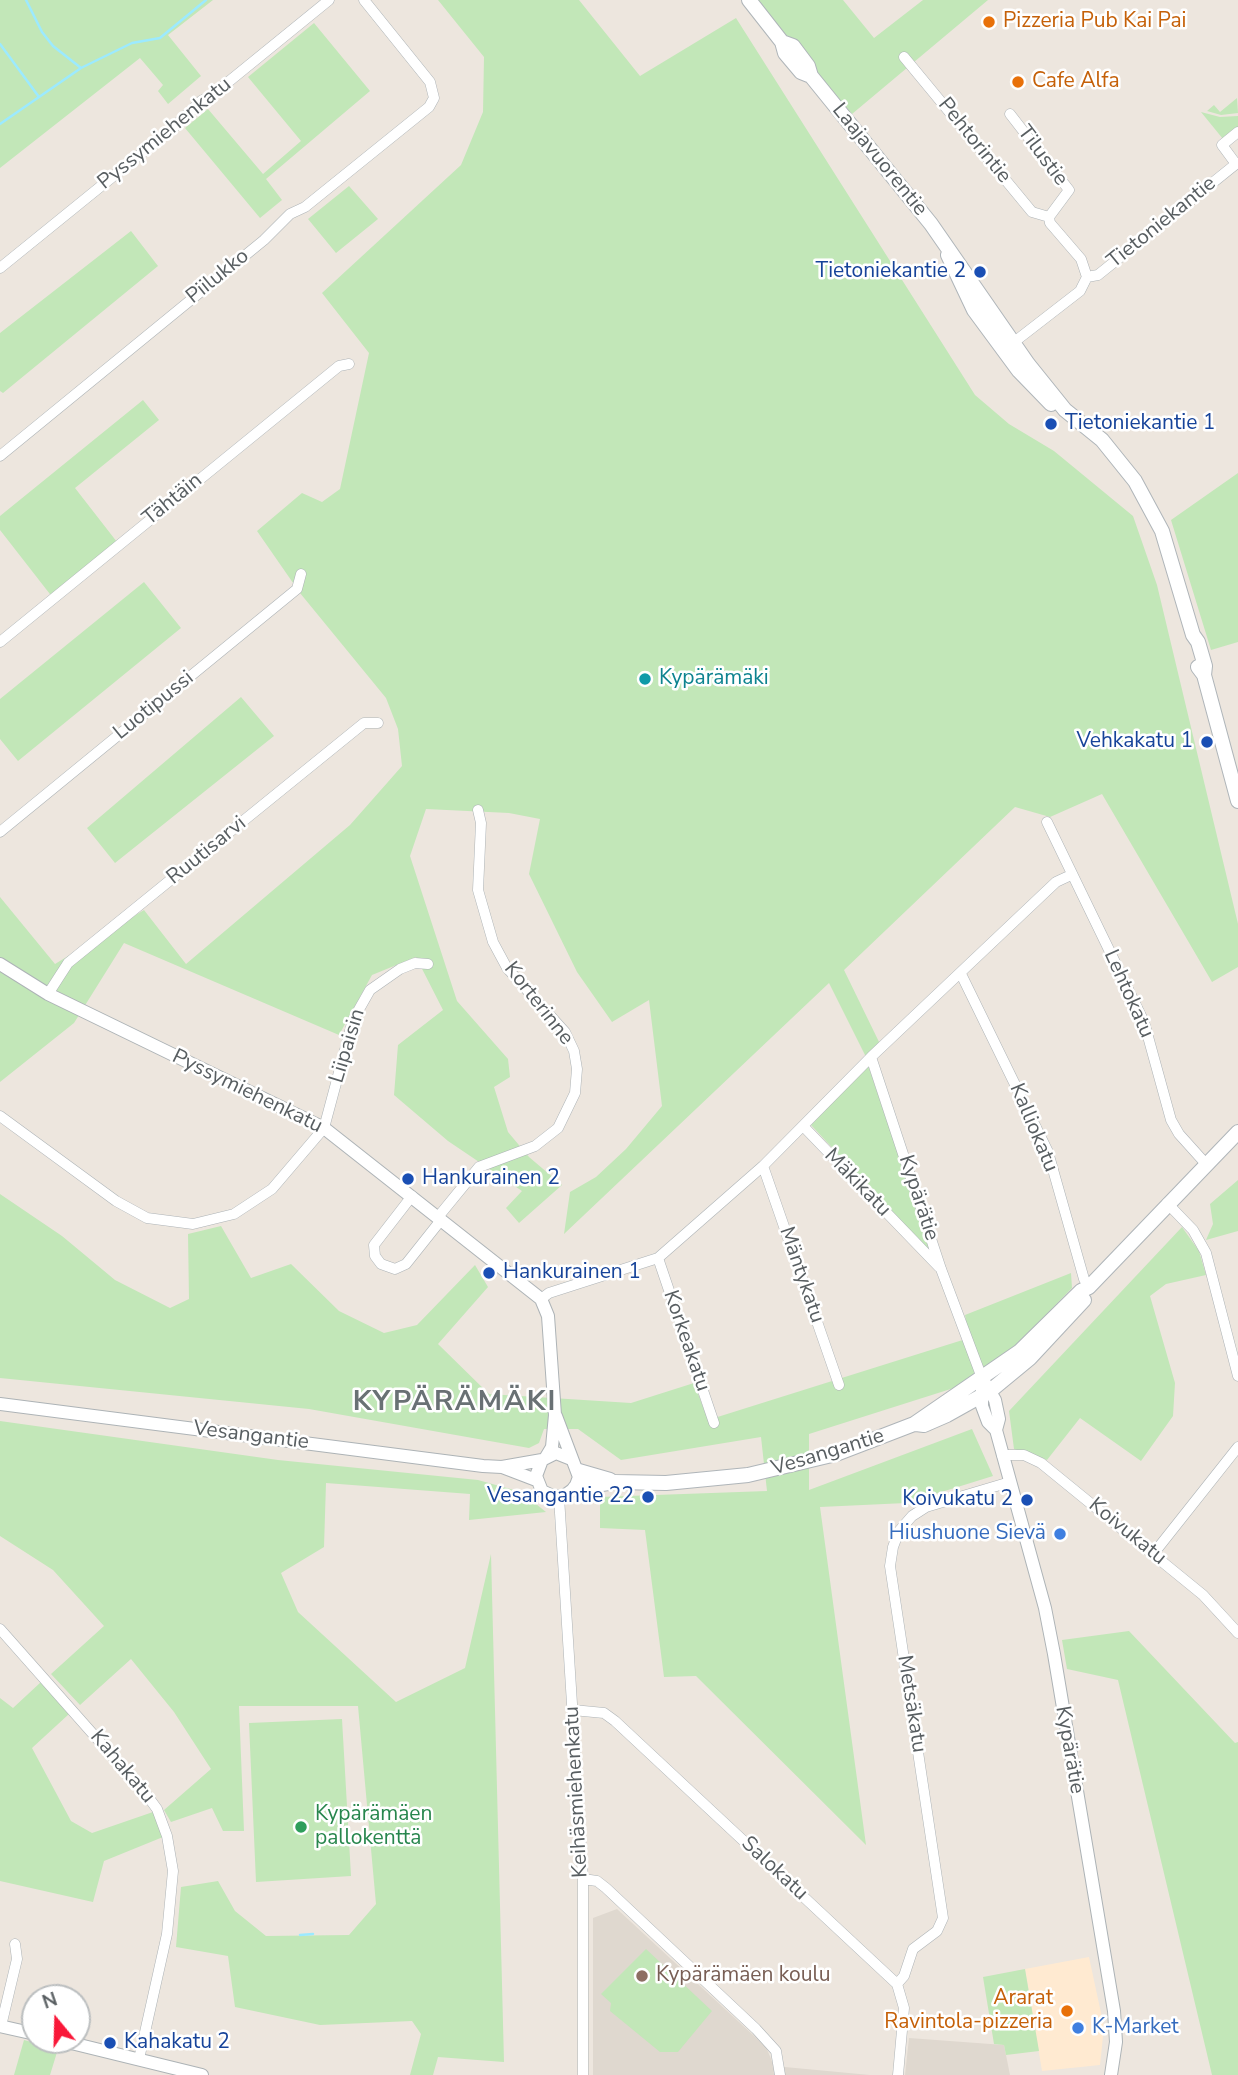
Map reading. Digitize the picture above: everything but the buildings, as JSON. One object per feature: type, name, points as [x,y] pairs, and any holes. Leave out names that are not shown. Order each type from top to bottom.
[{"type":"main road","name":"Laajavuorentie","points":[[749,0],[782,42],[793,46],[808,65],[811,76],[945,246],[963,291],[1008,347],[1037,391],[1053,406],[1065,410],[1102,440],[1146,497],[1162,531],[1193,635],[1191,644],[1198,668],[1204,675],[1238,801]]},
{"type":"main road","name":"Vesangantie","points":[[914,1424],[920,1417],[1020,1351],[1081,1291],[1089,1287],[1238,1132]]},
{"type":"main road","name":"Vesangantie","points":[[575,1488],[615,1482],[666,1483],[748,1475],[836,1454],[914,1424],[924,1424],[986,1394],[1056,1333],[1087,1296],[1089,1287]]},
{"type":"main road","name":"Vesangantie","points":[[575,1465],[615,1482]]},
{"type":"street","name":"Pyssymiehenkatu","points":[[0,268],[174,127],[201,101],[211,96],[329,0]]},
{"type":"street","name":"Piilukko","points":[[0,456],[243,257],[290,214],[305,207],[419,115],[434,97],[430,82],[364,0]]},
{"type":"street","name":"Pehtorintie","points":[[904,57],[1032,212],[1049,217]]},
{"type":"street","name":"Tilustie","points":[[1010,114],[1069,190],[1049,217],[1050,223],[1081,259],[1087,277]]},
{"type":"street","name":"Tietoniekantie","points":[[1087,277],[1098,275],[1236,164],[1222,145],[1238,132]]},
{"type":"street","points":[[1008,347],[1080,290],[1087,277]]},
{"type":"street","name":"Tähtäin","points":[[0,642],[338,366],[349,364]]},
{"type":"street","name":"Luotipussi","points":[[0,832],[297,589],[300,574]]},
{"type":"street","name":"Ruutisarvi","points":[[48,994],[68,963],[364,723],[378,723]]},
{"type":"street","name":"Korterinne","points":[[412,1196],[374,1245],[375,1256],[381,1264],[395,1269],[406,1264],[479,1167],[535,1146],[558,1128],[575,1093],[575,1051],[565,1032],[507,968],[493,942],[478,890],[481,823],[478,810]]},
{"type":"street","name":"Lehtokatu","points":[[1047,822],[1144,1022],[1171,1120],[1179,1134],[1206,1164]]},
{"type":"street","points":[[555,1415],[575,1465],[575,1488],[560,1503],[542,1491],[536,1480],[537,1467],[552,1447],[555,1415],[548,1317],[541,1299],[549,1293],[657,1258],[763,1166],[871,1057],[1056,883],[1071,875]]},
{"type":"street","name":"Liipaisin","points":[[324,1128],[353,1020],[363,999],[384,978],[400,969],[415,963],[428,964]]},
{"type":"street","name":"Pyssymiehenkatu","points":[[0,964],[48,994],[324,1128],[541,1299]]},
{"type":"street","name":"Kalliokatu","points":[[961,974],[1048,1152],[1084,1279],[1089,1287]]},
{"type":"street","name":"Kypärätie","points":[[871,1057],[941,1269],[986,1394],[998,1410],[996,1430],[1045,1608],[1114,2011],[1116,2042],[1111,2075]]},
{"type":"street","points":[[0,1116],[133,1211],[147,1218],[177,1223],[220,1219],[259,1200],[324,1128]]},
{"type":"street","name":"Mäkikatu","points":[[803,1126],[941,1269]]},
{"type":"street","name":"Mäntykatu","points":[[763,1166],[839,1385]]},
{"type":"street","points":[[1167,1203],[1194,1230],[1206,1253],[1238,1376]]},
{"type":"street","name":"Korkeakatu","points":[[657,1258],[714,1423]]},
{"type":"street","name":"Vesangantie","points":[[0,1404],[502,1467],[536,1480]]},
{"type":"street","points":[[1154,1553],[1238,1447]]},
{"type":"street","points":[[544,1458],[556,1453],[575,1465]]},
{"type":"street","name":"Koivukatu","points":[[1002,1455],[1024,1455],[1041,1463],[1203,1595],[1238,1633]]},
{"type":"street","name":"Vesangantie","points":[[502,1467],[544,1458]]},
{"type":"street","name":"Metsäkatu","points":[[897,1984],[904,1976],[913,1950],[937,1930],[943,1918],[890,1566],[893,1547],[899,1531],[912,1516],[926,1507],[1010,1482]]},
{"type":"street","name":"Keihäsmiehenkatu","points":[[560,1503],[583,1879],[583,2075]]},
{"type":"street","name":"Kahakatu","points":[[0,1629],[146,1794],[156,1809],[167,1836],[173,1871],[167,1934],[139,2059]]},
{"type":"street","name":"Salokatu","points":[[573,1710],[596,1711],[615,1721],[897,1984]]},
{"type":"street","points":[[583,1879],[597,1881],[606,1888],[756,2029],[776,2051],[780,2075]]},
{"type":"street","points":[[15,1944],[17,1959],[1,2026],[21,2031]]},
{"type":"street","points":[[897,1984],[904,2008],[898,2075]]},
{"type":"street","points":[[91,2048],[202,2075]]},
{"type":"shaded area","name":"Kypärämäen koulu","points":[[617,1909],[766,2047],[774,2066],[870,2075],[593,2075],[593,1918]]},
{"type":"shaded area","points":[[1089,1957],[1104,2027],[1100,2065],[1042,2071],[1025,1969]]},
{"type":"shaded area","points":[[909,2038],[1004,2045],[1010,2075],[905,2075]]},
{"type":"green space","points":[[0,0],[213,0],[168,35],[201,76],[168,104],[158,91],[163,85],[140,58],[0,168]]},
{"type":"green space","points":[[438,0],[579,0],[640,76],[736,18],[975,395],[1009,424],[1054,451],[1133,516],[1157,585],[1238,924],[1238,967],[1212,982],[1102,794],[1050,817],[1015,807],[844,970],[880,1044],[866,1057],[829,983],[564,1234],[570,1192],[596,1177],[626,1149],[662,1106],[649,1000],[612,1022],[577,972],[529,874],[540,819],[509,813],[426,809],[410,856],[457,1001],[508,1059],[510,1077],[494,1087],[508,1132],[529,1157],[562,1185],[519,1223],[506,1208],[522,1191],[448,1141],[394,1095],[398,1045],[443,1010],[416,957],[372,975],[339,1035],[124,943],[74,1023],[0,1082],[0,897],[55,964],[144,910],[186,964],[350,825],[402,766],[398,729],[386,698],[300,593],[257,531],[302,493],[322,502],[340,489],[369,353],[322,293],[461,165],[483,112],[484,57]]},
{"type":"green space","points":[[755,0],[843,0],[874,38],[923,0],[988,0],[852,114]]},
{"type":"green space","points":[[314,23],[370,91],[266,179],[282,200],[260,218],[185,128],[208,109],[263,174],[301,141],[248,77]]},
{"type":"green space","points":[[1237,98],[1238,113],[1221,115],[1207,111],[1214,105],[1220,112]]},
{"type":"green space","points":[[1201,112],[1220,117],[1238,116],[1238,129],[1223,139]]},
{"type":"green space","points":[[349,186],[378,219],[336,253],[308,219]]},
{"type":"green space","points":[[131,231],[158,266],[3,393],[0,391],[0,333]]},
{"type":"green space","points":[[143,400],[159,420],[75,488],[117,542],[53,598],[0,530],[0,516]]},
{"type":"green space","points":[[1238,473],[1238,642],[1211,650],[1171,520]]},
{"type":"green space","points":[[144,582],[181,628],[18,761],[0,739],[0,699]]},
{"type":"green space","points":[[241,697],[274,736],[115,863],[87,828]]},
{"type":"green space","points":[[868,1065],[933,1256],[811,1125]]},
{"type":"green space","points":[[1238,1180],[1238,1231],[1206,1240],[1213,1224],[1210,1204]]},
{"type":"green space","points":[[0,1194],[62,1236],[115,1280],[170,1308],[189,1299],[188,1234],[221,1226],[251,1278],[291,1264],[339,1311],[384,1333],[417,1325],[475,1265],[488,1287],[438,1344],[489,1394],[631,1403],[694,1383],[708,1420],[969,1338],[965,1315],[1071,1273],[1072,1288],[1005,1357],[957,1387],[809,1434],[809,1490],[972,1429],[993,1476],[906,1503],[820,1507],[866,1845],[696,1676],[664,1677],[645,1530],[600,1528],[600,1497],[767,1491],[761,1437],[621,1460],[578,1429],[544,1429],[539,1443],[529,1448],[309,1409],[0,1378]]},
{"type":"green space","points":[[1182,1227],[1199,1251],[1206,1275],[1166,1284],[1150,1296],[1175,1383],[1173,1416],[1141,1461],[1080,1418],[1047,1460],[1014,1449],[1009,1411]]},
{"type":"green space","points":[[0,1421],[278,1460],[478,1480],[521,1492],[546,1512],[469,1520],[470,1494],[326,1483],[324,1547],[281,1573],[298,1612],[396,1702],[465,1668],[491,1554],[504,2062],[438,2057],[433,2075],[410,2075],[421,2034],[412,2021],[320,2025],[235,2007],[228,1956],[176,1947],[181,1887],[218,1881],[235,1911],[266,1936],[349,1935],[376,1904],[358,1706],[239,1706],[244,1831],[223,1831],[212,1808],[171,1822],[164,1810],[211,1769],[174,1712],[131,1659],[80,1705],[51,1674],[104,1626],[53,1570],[0,1536]]},
{"type":"green space","points":[[1129,1631],[1235,1743],[1238,1742],[1238,2075],[1212,2075],[1118,1680],[1067,1669],[1062,1640]]},
{"type":"green space","points":[[41,1682],[69,1714],[32,1748],[71,1821],[92,1833],[153,1812],[163,1837],[104,1861],[93,1902],[0,1881],[0,1698],[13,1708]]},
{"type":"green space","name":"Kypärämäen pallokenttä","points":[[342,1719],[351,1876],[256,1882],[249,1723]]},
{"type":"green space","points":[[646,1949],[712,2011],[678,2052],[660,2052],[610,2011],[611,2003],[601,1994]]},
{"type":"green space","points":[[1025,1969],[1039,2051],[1006,2055],[1004,2045],[994,2044],[983,1977]]},
{"type":"green space","points":[[21,2050],[21,2054],[56,2054],[50,2075],[14,2075]]},
{"type":"waterway","points":[[26,0],[42,32],[53,46],[81,68]]},
{"type":"waterway","points":[[0,124],[81,68],[132,43],[160,38],[206,0]]},
{"type":"waterway","points":[[0,44],[39,97]]},
{"type":"waterway","points":[[300,1935],[313,1934]]},
{"type":"place","name":"Pizzeria Pub Kai Pai","points":[[989,22]]},
{"type":"place","name":"Cafe Alfa","points":[[1018,82]]},
{"type":"place","name":"Tietoniekantie 2","points":[[980,272]]},
{"type":"place","name":"Tietoniekantie 1","points":[[1051,424]]},
{"type":"place","name":"Kypärämäki","points":[[645,679]]},
{"type":"place","name":"Vehkakatu 1","points":[[1207,742]]},
{"type":"place","name":"Hankurainen 2","points":[[408,1179]]},
{"type":"place","name":"Hankurainen 1","points":[[489,1273]]},
{"type":"place","name":"Vesangantie 22","points":[[648,1497]]},
{"type":"place","name":"Koivukatu 2","points":[[1027,1500]]},
{"type":"place","name":"Hiushuone Sievä","points":[[1060,1534]]},
{"type":"place","name":"Kypärämäen pallokenttä","points":[[301,1827]]},
{"type":"place","name":"Kypärämäen koulu","points":[[642,1976]]},
{"type":"place","name":"Ararat Ravintola-pizzeria","points":[[1067,2011]]},
{"type":"place","name":"K-Market","points":[[1078,2028]]},
{"type":"place","name":"Kahakatu 2","points":[[110,2043]]},
{"type":"district","name":"KYPÄRÄMÄKI","points":[[455,1403]]}]
